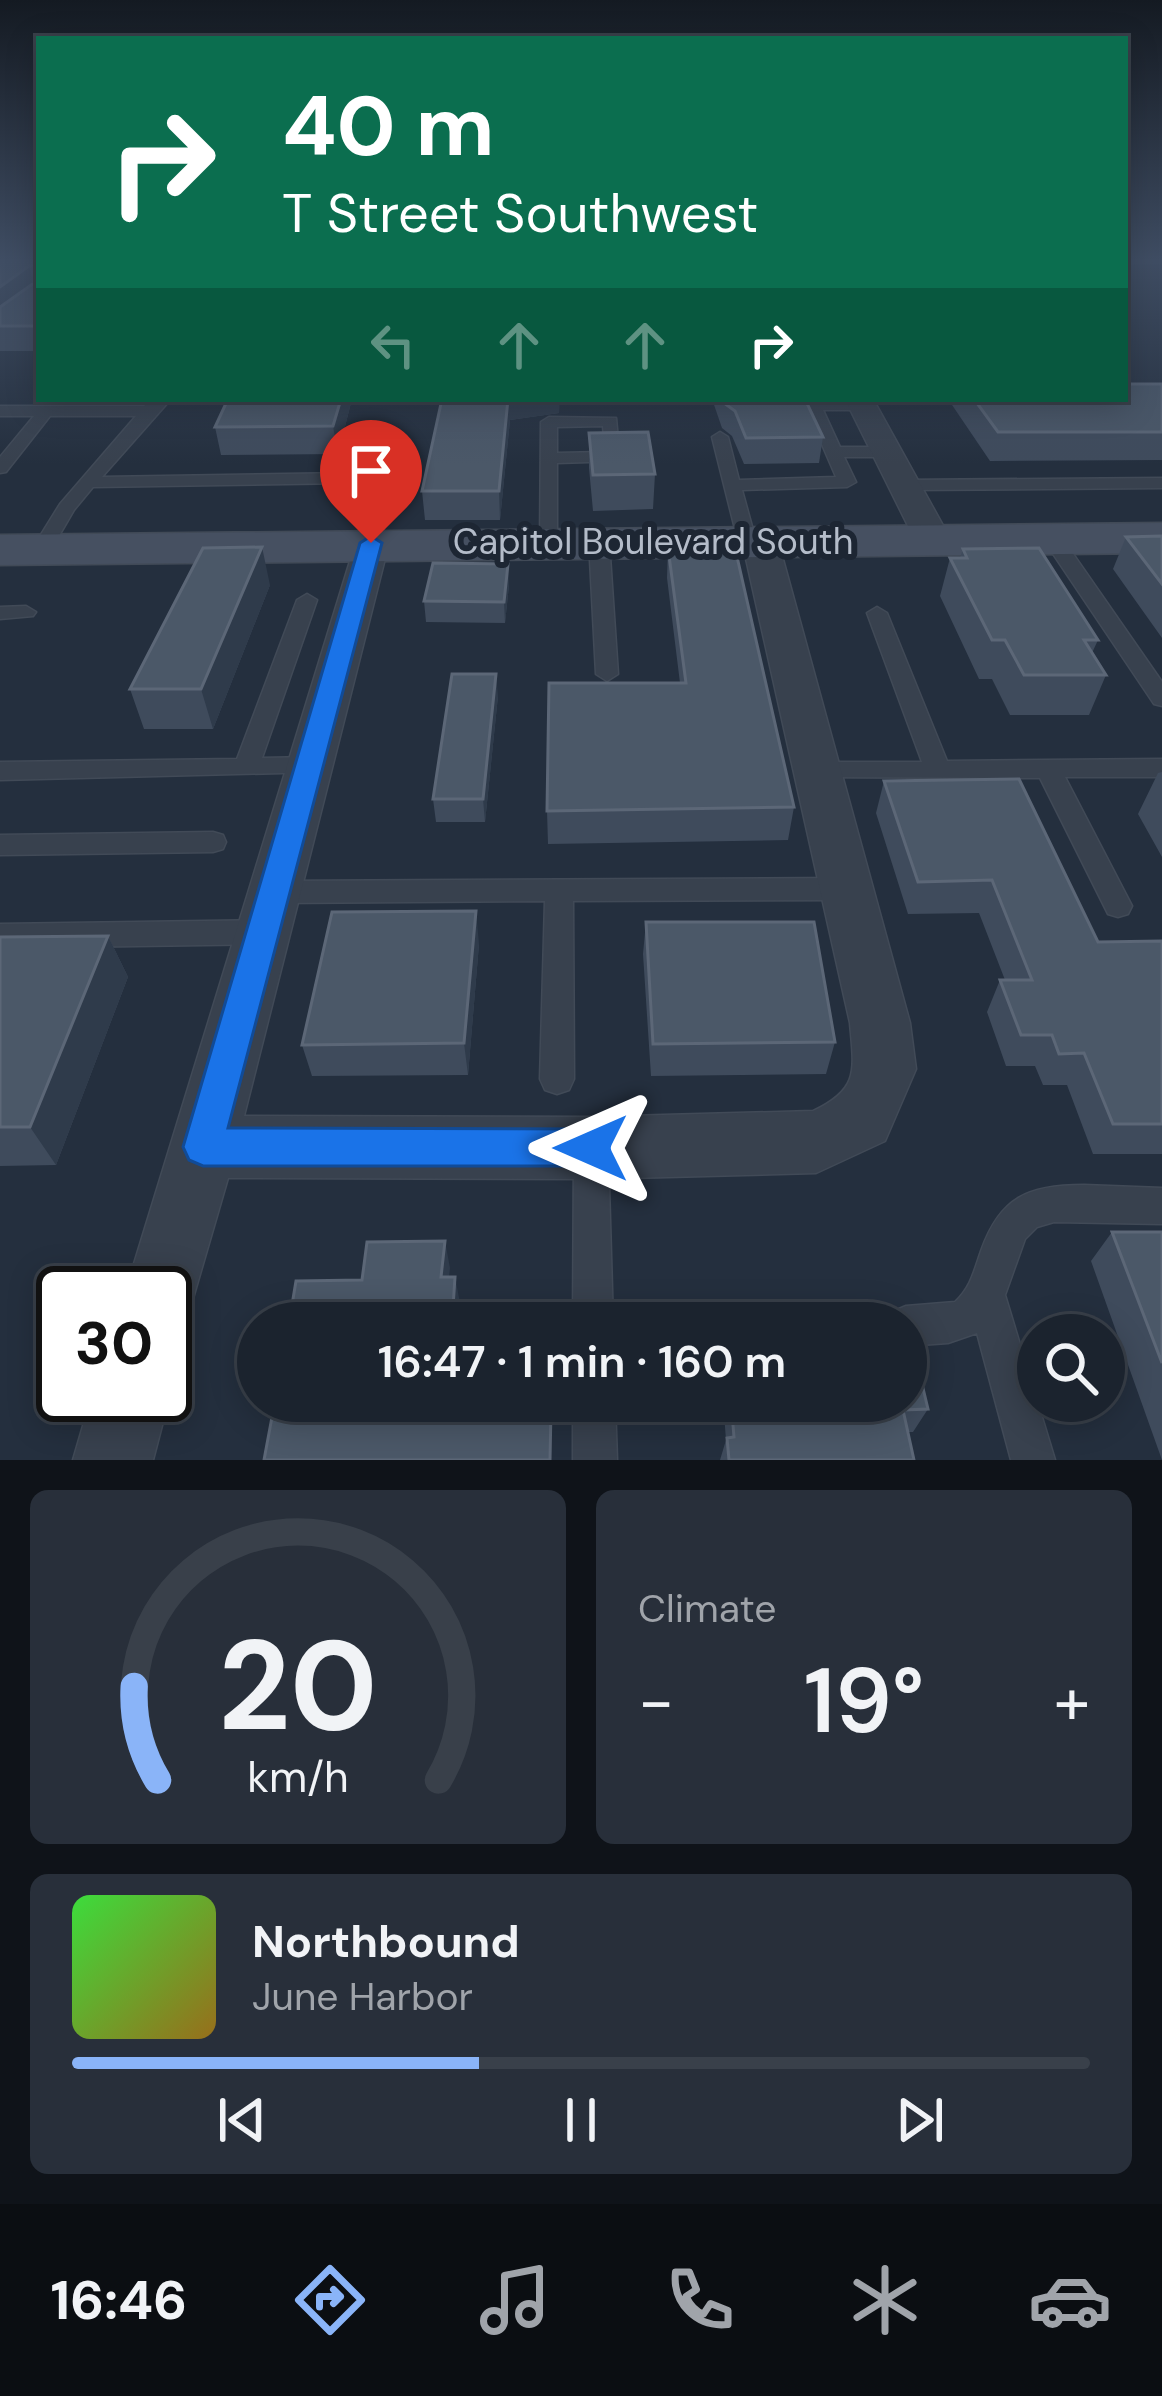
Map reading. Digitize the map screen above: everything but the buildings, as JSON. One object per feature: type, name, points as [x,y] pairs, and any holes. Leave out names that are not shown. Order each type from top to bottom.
[{"type":"main road","name":"Capitol Boulevard South","points":[[21,550],[1162,538]]},
{"type":"street","points":[[861,402],[933,540]]},
{"type":"street","points":[[203,1147],[591,1148],[816,1142],[862,1120],[885,1060],[880,1023],[787,649],[753,541]]},
{"type":"street","points":[[169,1266],[371,543]]},
{"type":"street","points":[[113,1460],[124,1422]]},
{"type":"lane","points":[[732,485],[847,482],[813,405],[861,402]]},
{"type":"lane","points":[[0,411],[156,405]]},
{"type":"lane","points":[[21,550],[66,508],[156,405]]},
{"type":"lane","points":[[0,468],[46,411]]},
{"type":"lane","points":[[547,542],[548,458],[549,422],[610,422],[614,457],[548,458]]},
{"type":"lane","points":[[720,436],[753,541]]},
{"type":"lane","points":[[834,452],[888,452]]},
{"type":"lane","points":[[88,482],[350,478],[383,486],[371,543]]},
{"type":"lane","points":[[906,485],[1162,483]]},
{"type":"lane","points":[[1053,539],[1162,698]]},
{"type":"lane","points":[[599,541],[607,674]]},
{"type":"lane","points":[[247,767],[307,600]]},
{"type":"lane","points":[[0,613],[26,612]]},
{"type":"lane","points":[[877,614],[938,770]]},
{"type":"lane","points":[[0,772],[312,766]]},
{"type":"lane","points":[[818,771],[1162,768]]},
{"type":"lane","points":[[1048,771],[1118,906]]},
{"type":"lane","points":[[0,845],[213,842]]},
{"type":"lane","points":[[0,936],[559,891],[846,889]]},
{"type":"lane","points":[[557,1078],[559,891]]},
{"type":"lane","points":[[591,1148],[593,1302]]},
{"type":"lane","points":[[1033,1460],[987,1299],[991,1270],[1011,1226],[1040,1206],[1162,1206]]},
{"type":"lane","points":[[927,1324],[966,1319],[987,1299]]},
{"type":"lane","points":[[594,1422],[595,1460]]},
{"type":"route","points":[[371,543],[203,1147],[591,1148]]}]
